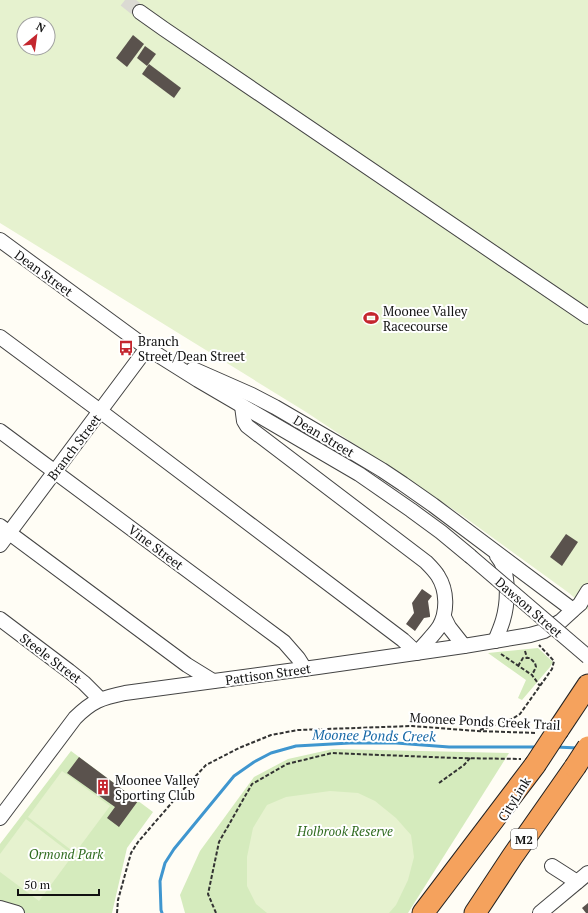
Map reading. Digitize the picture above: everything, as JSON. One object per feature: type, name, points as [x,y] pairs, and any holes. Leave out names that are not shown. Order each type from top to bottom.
[{"type":"highway","name":"CityLink","points":[[440,913],[500,822],[535,765],[550,732],[588,685]]},
{"type":"highway","name":"M2","points":[[475,913],[512,856],[588,747]]},
{"type":"highway","points":[[423,913],[535,765]]},
{"type":"highway","points":[[484,913],[512,856]]},
{"type":"street","points":[[140,12],[170,34],[588,316]]},
{"type":"street","name":"Dean Street","points":[[0,240],[147,348],[198,380],[359,474],[441,532],[470,556]]},
{"type":"street","points":[[0,337],[403,640],[417,653],[434,634],[444,617],[446,607],[442,586],[438,576],[426,562],[247,426],[244,421],[242,406]]},
{"type":"street","name":"Dean Street","points":[[147,348],[252,394],[353,452],[403,484],[488,547],[577,607]]},
{"type":"street","name":"Branch Street","points":[[0,545],[5,529],[55,472],[147,348]]},
{"type":"street","name":"Vine Street","points":[[0,431],[284,642],[305,668]]},
{"type":"street","points":[[5,529],[187,665],[213,681]]},
{"type":"street","name":"Dean Street","points":[[488,547],[500,559],[504,568],[506,583],[506,607],[495,641]]},
{"type":"street","name":"Dawson Street","points":[[470,556],[588,657]]},
{"type":"street","name":"Pattison Street","points":[[0,817],[75,718],[83,709],[100,699],[125,693],[417,653],[530,635],[544,631],[562,621],[577,607],[588,591]]},
{"type":"street","points":[[444,617],[449,627],[464,646]]},
{"type":"street","name":"Steele Street","points":[[0,619],[84,683],[100,699]]},
{"type":"street","points":[[540,913],[582,877],[552,866]]},
{"type":"street","points":[[0,908],[17,913]]},
{"type":"path","points":[[477,731],[512,719],[520,714],[552,669],[554,661],[530,635]]},
{"type":"path","points":[[525,651],[526,658]]},
{"type":"path","points":[[501,654],[532,675],[540,686]]},
{"type":"path","points":[[518,666],[524,658],[526,658]]},
{"type":"path","points":[[526,658],[530,658],[535,663],[536,667],[532,675]]},
{"type":"path","name":"Moonee Ponds Creek Trail","points":[[117,913],[118,900],[131,853],[138,842],[206,765],[239,748],[271,735],[298,730],[412,726],[477,731],[550,732]]},
{"type":"path","points":[[216,913],[208,894],[219,842],[252,784],[287,764],[332,753],[456,758]]},
{"type":"path","points":[[438,783],[464,765],[470,758]]},
{"type":"green space","name":"Moonee Valley Racecourse","points":[[0,0],[588,0],[588,610],[569,593],[463,516],[306,412],[0,223]]},
{"type":"green space","points":[[538,648],[553,662],[522,700],[518,698],[526,680],[488,653]]},
{"type":"green space","name":"Holbrook Reserve","points":[[333,749],[509,753],[408,913],[185,913],[180,895],[200,851],[254,777],[288,759]]},
{"type":"green space","name":"Ormond Park","points":[[71,751],[153,812],[127,848],[112,913],[0,913],[0,844]]},
{"type":"green space","points":[[62,771],[110,806],[75,853],[28,817]]},
{"type":"green space","points":[[330,791],[358,793],[375,801],[396,818],[411,835],[414,857],[408,880],[396,905],[389,913],[267,913],[256,904],[247,886],[247,857],[253,828],[267,805],[286,797]]},
{"type":"green space","points":[[26,819],[73,855],[39,901],[0,872],[0,854]]},
{"type":"building","points":[[133,35],[144,44],[127,67],[116,58]]},
{"type":"building","points":[[145,46],[156,54],[147,66],[137,58]]},
{"type":"building","points":[[149,64],[181,88],[174,98],[142,74]]},
{"type":"building","points":[[566,534],[578,542],[562,566],[550,557]]},
{"type":"building","points":[[422,589],[432,596],[428,601],[430,617],[424,618],[415,631],[406,624],[414,613],[412,603]]},
{"type":"building","name":"Moonee Valley Sporting Club","points":[[79,757],[138,801],[119,827],[107,818],[115,807],[67,773]]},
{"type":"building","points":[[588,903],[588,913],[586,913],[582,908]]},
{"type":"waterway","name":"Moonee Ponds Creek","points":[[162,913],[160,881],[165,863],[174,849],[234,776],[254,762],[271,753],[296,746],[350,743],[396,743],[449,747],[538,747]]},
{"type":"waterway","name":"Moonee Ponds Creek","points":[[556,747],[578,748]]},
{"type":"tunnel","points":[[125,0],[140,12]]},
{"type":"place","name":"Moonee Valley Racecourse","points":[[371,318]]},
{"type":"place","name":"Branch Street/Dean Street","points":[[126,348]]},
{"type":"place","name":"Moonee Valley Sporting Club","points":[[103,787]]}]
